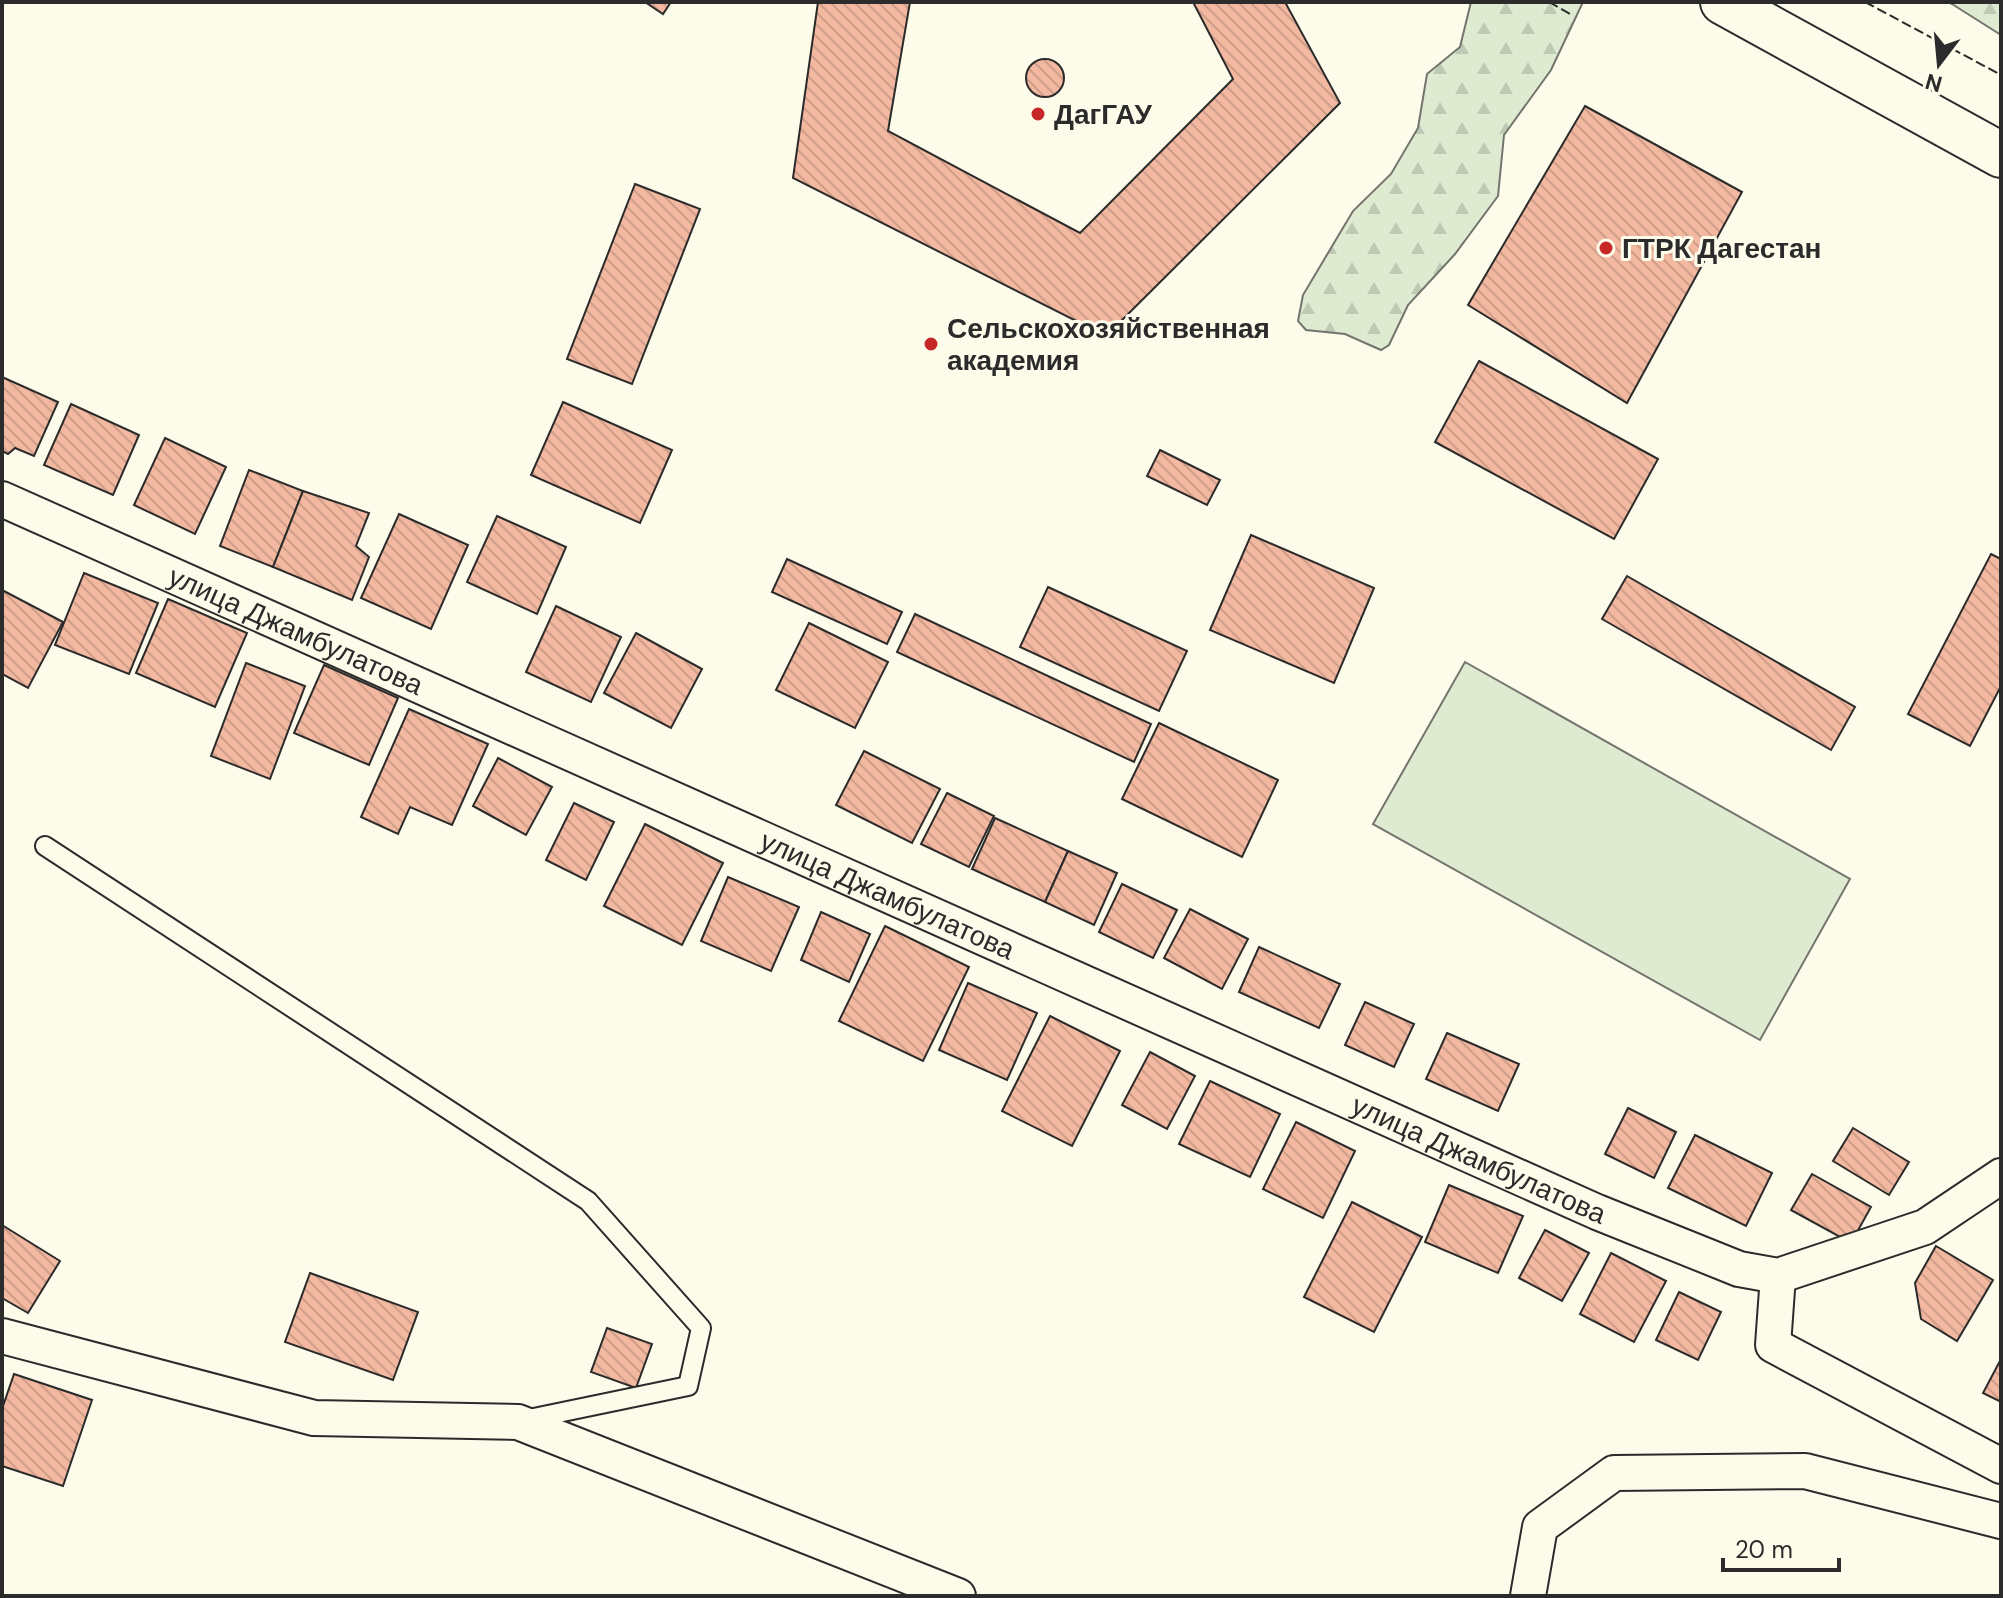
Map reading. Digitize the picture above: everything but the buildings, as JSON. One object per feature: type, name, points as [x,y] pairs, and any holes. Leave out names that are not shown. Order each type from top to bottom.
[{"type":"main road","points":[[1723,2],[2001,155]]},
{"type":"main road","points":[[1759,2],[2001,129]]},
{"type":"street","name":"улица Джамбулатова","points":[[2,499],[1597,1212],[1739,1269],[1778,1276]]},
{"type":"street","points":[[2001,1176],[1925,1227],[1778,1276],[1773,1345],[2001,1466]]},
{"type":"street","points":[[2,1336],[314,1418],[518,1422],[958,1596]]},
{"type":"street","points":[[1528,1596],[1540,1527],[1614,1473],[1805,1471],[2001,1521]]},
{"type":"lane","points":[[45,846],[588,1201],[701,1328],[688,1386],[518,1422]]},
{"type":"green space","points":[[1471,2],[1583,2],[1551,70],[1504,135],[1498,196],[1455,254],[1408,305],[1389,345],[1381,350],[1345,334],[1306,330],[1298,321],[1303,295],[1353,211],[1391,174],[1418,128],[1427,74],[1460,47]]},
{"type":"green space","points":[[1948,2],[2001,2],[2001,35],[1952,4]]},
{"type":"green space","points":[[1465,662],[1850,879],[1760,1040],[1373,824]]},
{"type":"fence","points":[[1549,2],[1570,14]]},
{"type":"fence","points":[[1865,2],[2001,75]]},
{"type":"place","name":"ДагГАУ","points":[[1038,114]]},
{"type":"place","name":"ГТРК Дагестан","points":[[1606,248]]},
{"type":"place","name":"Сельскохозяйственная академия","points":[[931,344]]}]
